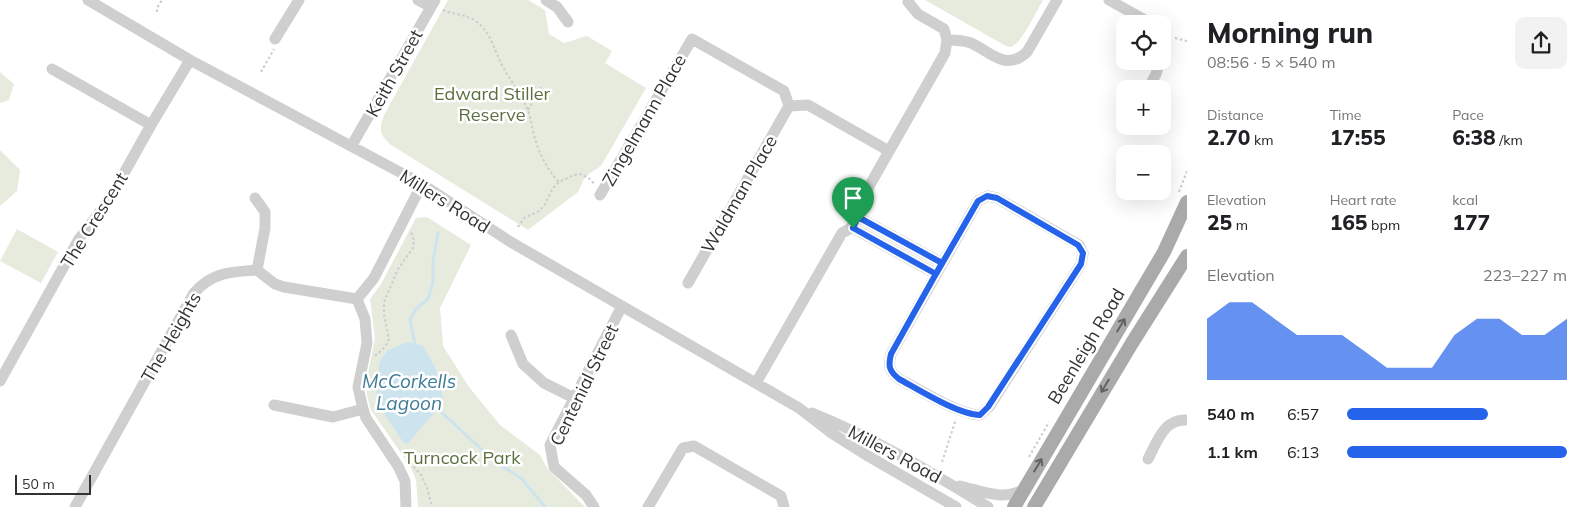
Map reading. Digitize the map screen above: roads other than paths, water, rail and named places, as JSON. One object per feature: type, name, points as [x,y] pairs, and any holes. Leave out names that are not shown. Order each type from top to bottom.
[{"type":"main road","name":"Beenleigh Road","points":[[1014,507],[1164,252],[1187,202]]},
{"type":"main road","points":[[1034,507],[1187,256]]},
{"type":"street","name":"Millers Road","points":[[88,0],[190,60],[422,184],[509,241],[799,408],[838,437],[956,507]]},
{"type":"street","points":[[275,39],[299,0]]},
{"type":"street","points":[[418,0],[433,3]]},
{"type":"street","points":[[546,0],[557,7],[568,22]]},
{"type":"street","points":[[756,383],[842,233],[855,222],[859,204],[945,53],[947,40],[944,29],[918,14],[908,0]]},
{"type":"street","points":[[947,40],[964,40],[1003,61],[1013,62],[1027,52],[1058,0]]},
{"type":"street","points":[[1109,0],[1136,15]]},
{"type":"street","name":"Keith Street","points":[[352,146],[433,3]]},
{"type":"street","name":"Zingelmann Place","points":[[600,195],[692,39],[784,91],[789,106]]},
{"type":"street","name":"The Crescent","points":[[0,381],[79,239],[109,200],[190,60]]},
{"type":"street","points":[[52,69],[151,125]]},
{"type":"street","points":[[789,106],[808,105],[889,151]]},
{"type":"street","name":"Waldman Place","points":[[688,283],[789,106]]},
{"type":"street","points":[[357,299],[374,278],[422,184]]},
{"type":"street","points":[[987,196],[997,198],[1078,245],[1083,253],[1081,264],[988,407],[980,415],[972,415],[959,410],[899,379],[891,372],[889,363],[891,354],[936,274],[978,201],[987,196]]},
{"type":"street","points":[[256,198],[265,212],[265,228],[257,270],[275,284],[284,287],[357,299]]},
{"type":"street","points":[[855,222],[942,263]]},
{"type":"street","points":[[855,222],[936,274]]},
{"type":"street","name":"The Heights","points":[[75,507],[194,293],[211,278],[234,272],[257,270]]},
{"type":"street","points":[[357,299],[365,319],[367,343],[358,387],[363,409],[366,418],[398,466],[405,482],[406,507]]},
{"type":"street","name":"Centenial Street","points":[[594,507],[586,495],[554,467],[550,445],[622,306]]},
{"type":"street","points":[[511,335],[523,364],[544,383],[574,398]]},
{"type":"street","points":[[274,405],[333,417],[363,409]]},
{"type":"street","name":"Millers Road","points":[[799,408],[838,423],[908,459],[988,507]]},
{"type":"street","points":[[1148,458],[1165,428],[1170,423],[1175,420],[1187,420]]},
{"type":"street","points":[[648,507],[683,448],[694,446],[782,496],[784,507]]},
{"type":"street","points":[[948,483],[1001,496],[1013,495],[1023,490]]},
{"type":"water","name":"McCorkells Lagoon","points":[[408,342],[423,346],[435,367],[443,397],[438,409],[407,444],[403,442],[380,407],[375,388],[380,361],[388,350]]},
{"type":"waterway","points":[[415,344],[410,320],[416,309],[428,299],[433,283],[433,262],[438,233]]},
{"type":"waterway","points":[[438,409],[493,460],[522,479],[545,507]]},
{"type":"park label","name":"Edward Stiller Reserve","points":[[492,104]]},
{"type":"park label","name":"Turncock Park","points":[[462,457]]}]
